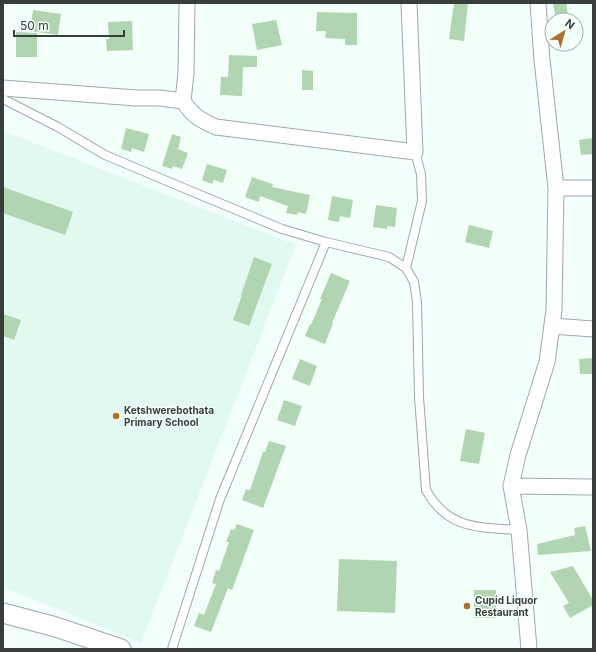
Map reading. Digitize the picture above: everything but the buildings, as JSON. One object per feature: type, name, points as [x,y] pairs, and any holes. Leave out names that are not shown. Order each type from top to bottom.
[{"type":"street","points":[[187,3],[186,73],[183,100],[189,110],[201,120],[216,127],[415,152],[409,3]]},
{"type":"street","points":[[529,649],[519,530],[511,486],[518,455],[548,362],[554,310],[556,188],[542,60],[538,3]]},
{"type":"street","points":[[3,88],[183,100]]},
{"type":"street","points":[[556,188],[593,188]]},
{"type":"street","points":[[552,326],[593,329]]},
{"type":"street","points":[[511,486],[593,487]]},
{"type":"street","points":[[3,613],[56,627],[121,649]]},
{"type":"lane","points":[[3,99],[58,127],[105,155],[282,228],[326,242],[389,257],[406,268],[414,282],[417,302],[419,398],[426,490],[433,502],[443,512],[456,521],[474,527],[519,530]]},
{"type":"lane","points":[[406,268],[422,200],[421,174],[415,152]]},
{"type":"lane","points":[[172,649],[220,499],[326,242]]},
{"type":"shaded area","name":"Ketshwerebothata Primary School","points":[[3,131],[296,245],[141,643],[3,587]]},
{"type":"place","name":"Ketshwerebothata Primary School","points":[[116,416]]},
{"type":"place","name":"Cupid Liquor Restaurant","points":[[467,606]]}]
